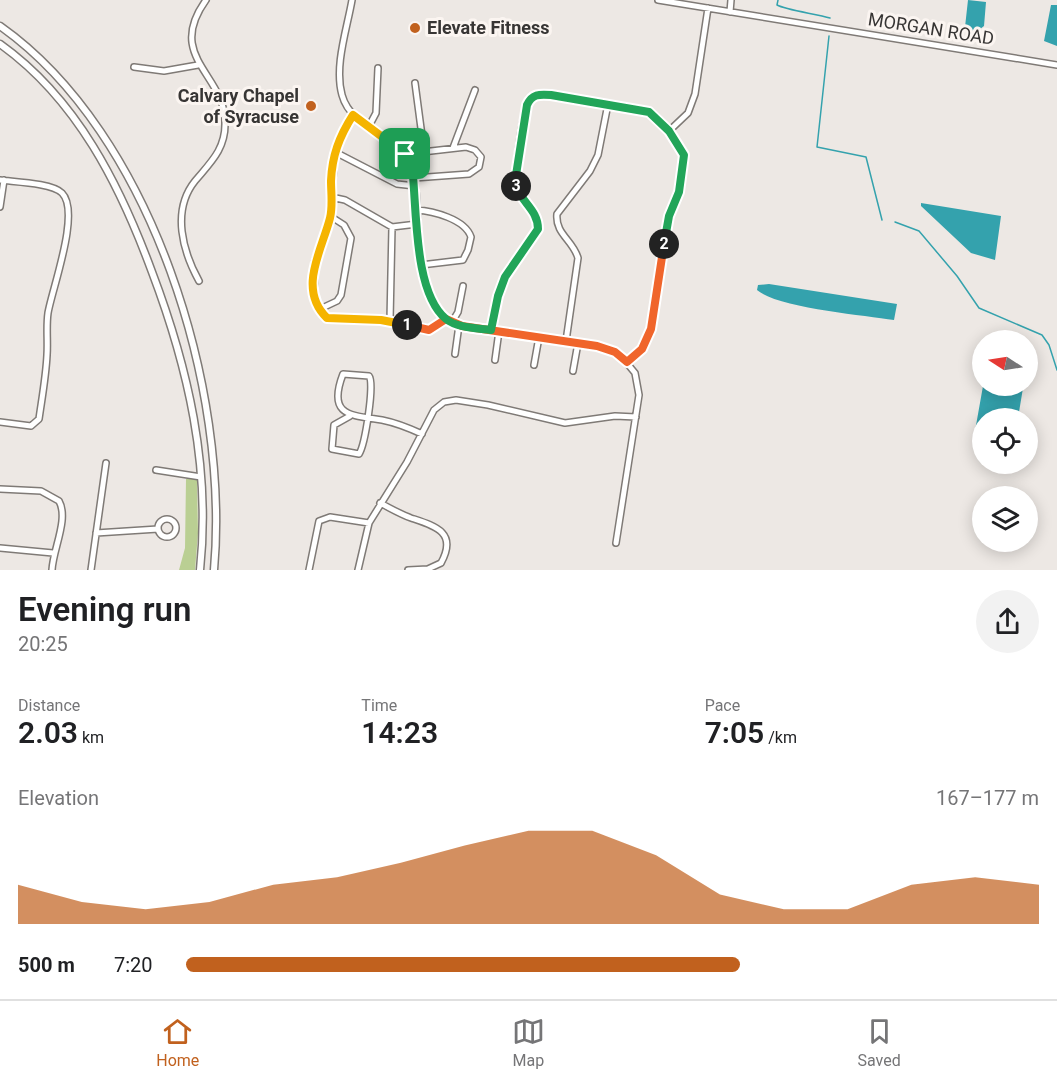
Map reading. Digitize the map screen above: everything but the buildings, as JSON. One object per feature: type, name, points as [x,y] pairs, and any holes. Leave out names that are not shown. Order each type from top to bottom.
[{"type":"main road","points":[[0,26],[51,69],[94,119],[125,170],[161,250],[195,350],[209,417],[217,506],[214,570]]},
{"type":"main road","points":[[0,44],[42,81],[79,125],[124,199],[170,319],[196,424],[201,477],[200,570]]},
{"type":"street","points":[[199,281],[183,244],[183,211],[189,191],[218,153],[225,122],[219,96],[198,65],[192,45],[193,27],[206,0]]},
{"type":"street","points":[[352,0],[339,75],[343,98],[353,115],[405,154],[412,166],[421,265],[434,301],[446,319],[459,325],[608,348],[627,362],[638,384],[636,417],[616,543]]},
{"type":"street","name":"MORGAN ROAD","points":[[658,0],[1057,65]]},
{"type":"street","points":[[730,12],[731,0]]},
{"type":"street","points":[[669,131],[688,112],[695,94],[708,8]]},
{"type":"street","points":[[134,67],[164,70],[198,65]]},
{"type":"street","points":[[368,128],[376,113],[378,68]]},
{"type":"street","points":[[415,83],[424,151]]},
{"type":"street","points":[[453,148],[475,90]]},
{"type":"street","points":[[491,330],[501,286],[517,256],[538,229],[534,210],[523,200],[515,182],[530,99],[537,94],[649,112],[669,131],[683,150],[684,167],[679,192],[669,216],[651,329],[642,349],[627,362]]},
{"type":"street","points":[[566,341],[578,258],[573,245],[559,232],[556,220],[559,208],[590,171],[598,155],[608,104]]},
{"type":"street","points":[[353,115],[334,152],[330,216],[314,263],[313,288],[320,309],[331,320],[390,320],[429,330],[446,319]]},
{"type":"street","points":[[405,154],[471,148],[481,157],[479,167],[472,173],[414,178]]},
{"type":"street","points":[[334,152],[398,184],[415,186]]},
{"type":"street","points":[[0,207],[2,180],[52,187],[61,192],[65,198],[67,236],[48,314],[47,354],[39,419],[31,426],[0,422]]},
{"type":"street","points":[[331,197],[345,200],[392,227],[417,224]]},
{"type":"street","points":[[416,210],[430,211],[465,227],[471,237],[463,260],[421,265]]},
{"type":"street","points":[[320,309],[336,301],[342,295],[351,238],[344,225],[330,216]]},
{"type":"street","points":[[390,320],[392,227]]},
{"type":"street","points":[[452,322],[458,312],[463,286]]},
{"type":"street","points":[[455,354],[459,325]]},
{"type":"street","points":[[495,360],[499,331]]},
{"type":"street","points":[[534,365],[539,337]]},
{"type":"street","points":[[573,371],[578,343]]},
{"type":"street","points":[[350,416],[340,405],[338,394],[343,374],[348,372],[372,379],[367,418],[359,454],[334,451],[331,439],[334,425],[350,416],[367,418],[400,424],[422,434]]},
{"type":"street","points":[[358,570],[369,523],[407,462],[434,410],[446,400],[488,405],[565,423],[615,416],[636,417]]},
{"type":"street","points":[[91,570],[106,462]]},
{"type":"street","points":[[156,470],[201,477]]},
{"type":"street","points":[[0,489],[41,491],[59,501],[63,516],[53,553],[52,570]]},
{"type":"street","points":[[380,503],[409,517],[430,523],[443,534],[447,547],[441,563],[428,569],[408,570]]},
{"type":"street","points":[[309,570],[319,521],[330,517],[369,523]]},
{"type":"street","points":[[96,533],[158,529]]},
{"type":"street","points":[[0,548],[53,553]]},
{"type":"green space","points":[[186,479],[197,479],[198,533],[195,570],[179,570],[185,548]]},
{"type":"water","points":[[968,0],[986,2],[984,26],[975,33],[965,27]]},
{"type":"water","points":[[1051,5],[1057,5],[1057,46],[1044,41]]},
{"type":"water","points":[[921,203],[1001,216],[995,260],[971,253],[921,206]]},
{"type":"water","points":[[769,284],[897,304],[894,320],[783,302],[757,290],[758,285]]},
{"type":"water","points":[[981,396],[1022,396],[1020,408],[979,408]]},
{"type":"waterway","points":[[778,0],[777,5],[781,7],[830,18]]},
{"type":"waterway","points":[[829,36],[817,147],[866,157],[882,220]]},
{"type":"waterway","points":[[895,222],[919,231],[957,276],[979,308],[1042,335],[1049,345],[1057,370]]},
{"type":"place","name":"Elevate Fitness","points":[[415,28]]},
{"type":"place","name":"Calvary Chapel of Syracuse","points":[[311,106]]},
{"type":"route","points":[[405,154],[400,148],[368,128],[353,115],[344,129],[334,152],[332,164],[330,216],[314,263],[315,298],[327,318],[331,320],[390,320],[429,330],[446,319],[462,326],[608,348],[627,362],[642,350],[651,329],[663,246],[669,216],[679,192],[685,159],[680,144],[657,118],[649,112],[631,108],[551,95],[537,94],[531,97],[527,105],[515,182],[523,200],[534,210],[538,229],[517,256],[505,277],[498,296],[491,330],[462,326],[452,322],[446,319],[434,301],[421,265],[415,186],[412,166],[405,154]]}]
